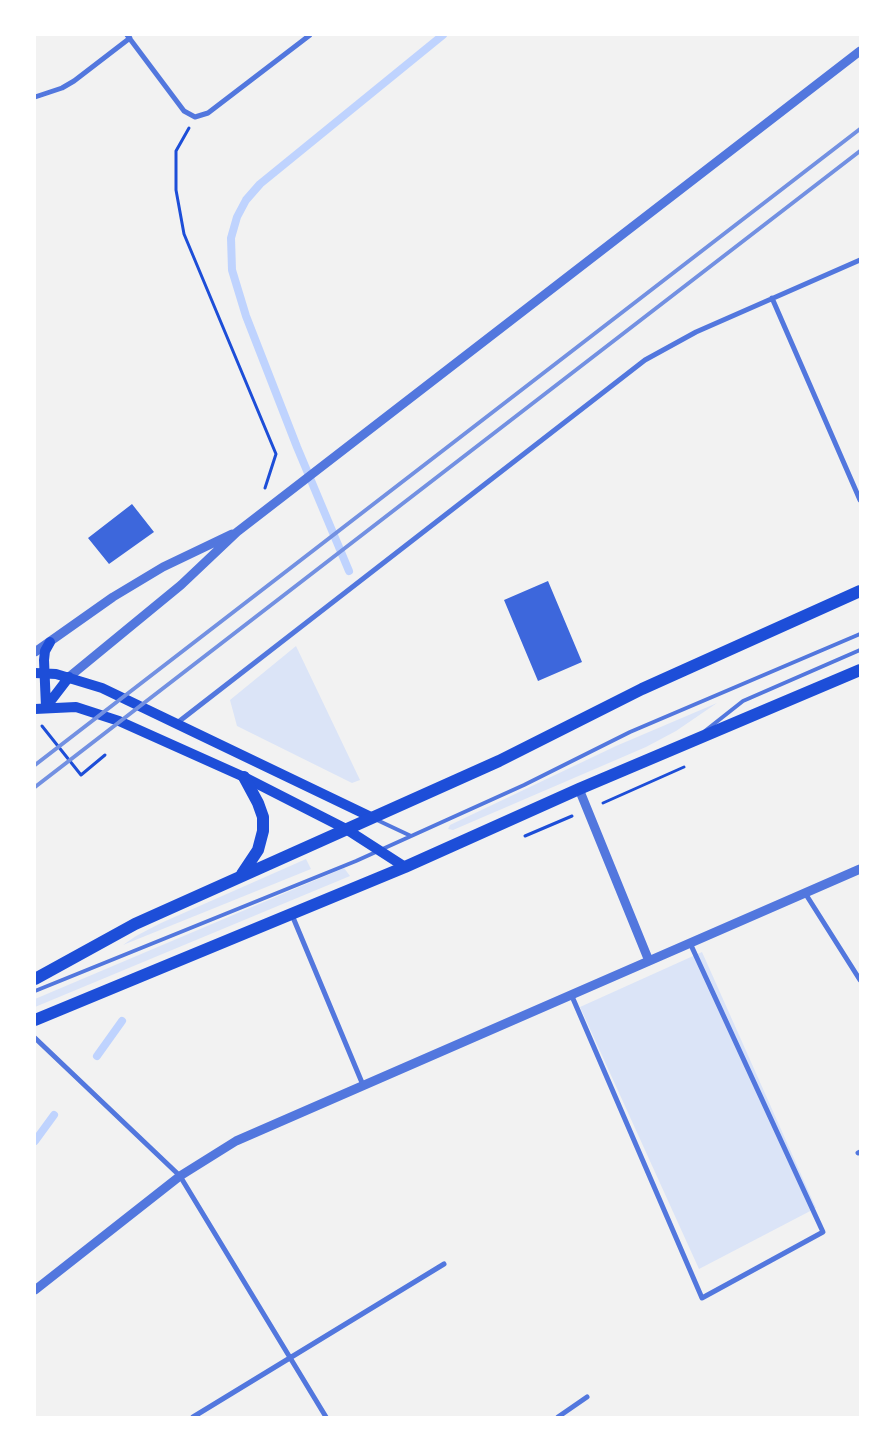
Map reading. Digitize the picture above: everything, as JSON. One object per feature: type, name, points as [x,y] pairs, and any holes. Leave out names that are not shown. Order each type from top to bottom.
[{"type":"main road","points":[[35,980],[135,924],[242,874],[499,761],[642,689],[860,591]]},
{"type":"main road","points":[[46,707],[40,673],[45,651],[50,642]]},
{"type":"main road","points":[[35,1020],[405,867],[579,789],[860,670]]},
{"type":"main road","points":[[40,673],[69,676],[102,688],[371,817]]},
{"type":"main road","points":[[46,707],[69,676]]},
{"type":"main road","points":[[35,709],[76,707],[102,714],[244,777],[346,829],[378,852],[405,867]]},
{"type":"main road","points":[[242,874],[258,850],[263,831],[258,803],[244,777]]},
{"type":"street","points":[[35,97],[62,88],[74,81],[129,37],[184,111],[195,117],[208,113],[310,35]]},
{"type":"street","points":[[69,676],[181,585],[237,532],[860,50]]},
{"type":"street","points":[[175,724],[645,360],[696,332],[860,260]]},
{"type":"street","points":[[772,298],[860,500]]},
{"type":"street","points":[[35,652],[114,597],[163,567],[237,532]]},
{"type":"street","points":[[579,789],[649,961]]},
{"type":"street","points":[[35,1290],[180,1176],[236,1141],[860,869]]},
{"type":"street","points":[[805,893],[860,980]]},
{"type":"street","points":[[291,914],[363,1085]]},
{"type":"street","points":[[571,994],[702,1298],[823,1232],[690,943]]},
{"type":"street","points":[[35,1038],[180,1176],[326,1417]]},
{"type":"street","points":[[193,1417],[444,1264]]},
{"type":"street","points":[[558,1417],[587,1397]]},
{"type":"lane","points":[[35,991],[378,852],[524,785],[630,732],[860,634]]},
{"type":"lane","points":[[694,741],[725,713],[743,701],[860,650]]},
{"type":"lane","points":[[371,817],[411,836]]},
{"type":"path","points":[[195,117],[176,151],[176,190],[184,234],[276,454],[264,491],[270,506]]},
{"type":"path","points":[[42,726],[81,775],[105,755]]},
{"type":"shaded area","points":[[296,646],[360,780],[352,783],[237,726],[230,700]]},
{"type":"shaded area","points":[[717,703],[676,731],[646,747],[453,830],[448,829],[450,825],[616,746]]},
{"type":"shaded area","points":[[306,859],[311,869],[123,945],[161,923]]},
{"type":"shaded area","points":[[344,868],[350,876],[35,1007],[35,999]]},
{"type":"shaded area","points":[[702,952],[816,1208],[699,1269],[580,1007]]},
{"type":"building","points":[[132,504],[154,532],[109,564],[88,538]]},
{"type":"building","points":[[548,581],[582,662],[538,681],[504,600]]},
{"type":"waterway","points":[[349,571],[297,447],[246,316],[232,270],[231,238],[237,217],[246,200],[260,184],[443,35]]},
{"type":"waterway","points":[[97,1056],[122,1021]]},
{"type":"waterway","points":[[35,1141],[54,1115]]},
{"type":"railway","points":[[35,765],[860,129]]},
{"type":"railway","points":[[35,787],[860,151]]}]
